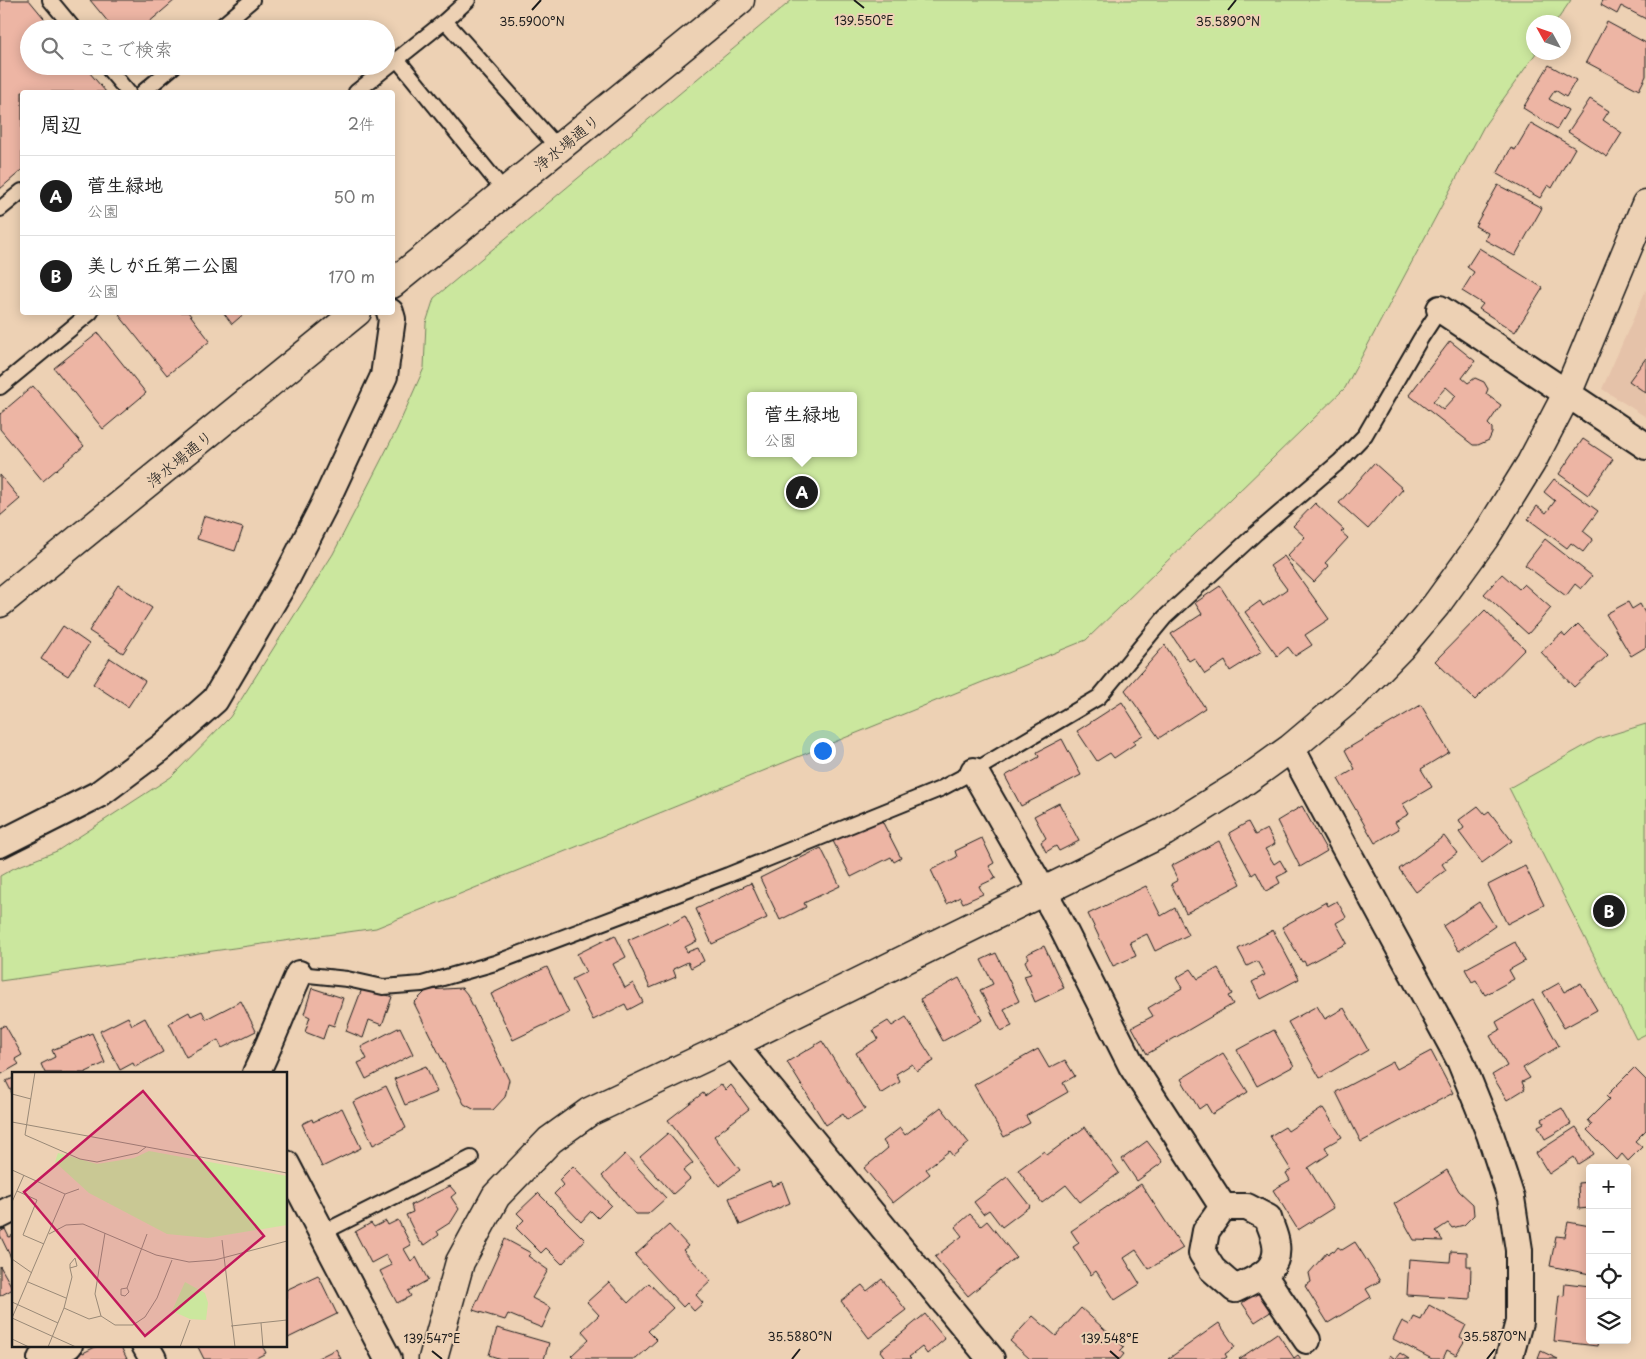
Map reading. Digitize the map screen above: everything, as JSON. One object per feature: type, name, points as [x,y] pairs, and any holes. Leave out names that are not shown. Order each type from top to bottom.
[{"type":"street","name":"浄水場通り","points":[[395,282],[740,0]]},
{"type":"street","points":[[433,1359],[460,1262],[496,1196],[550,1140],[589,1112],[733,1044],[1164,832],[1241,784],[1291,748],[1361,687],[1400,648],[1436,605],[1496,520],[1531,462],[1567,394],[1646,204]]},
{"type":"street","points":[[1440,309],[1646,446]]},
{"type":"street","name":"浄水場通り","points":[[0,602],[353,315]]},
{"type":"street","points":[[0,844],[99,794],[162,747],[215,700],[286,579],[323,507],[384,376],[392,319],[391,315]]},
{"type":"street","points":[[1291,748],[1460,1060],[1490,1134],[1511,1198],[1519,1250],[1519,1322],[1509,1359]]},
{"type":"street","points":[[974,772],[1053,909],[1132,1066],[1223,1207]]},
{"type":"street","points":[[256,1072],[299,974]]},
{"type":"street","points":[[733,1044],[991,1359]]},
{"type":"street","points":[[288,1168],[388,1359]]},
{"type":"street","points":[[1223,1207],[1247,1207],[1268,1218],[1276,1245],[1273,1266],[1262,1275],[1235,1290],[1212,1268],[1202,1253],[1206,1231],[1223,1207]]},
{"type":"street","points":[[0,1215],[12,1209]]},
{"type":"street","points":[[1262,1275],[1307,1340]]},
{"type":"street","points":[[41,1359],[67,1346]]},
{"type":"street","points":[[146,1346],[153,1359]]},
{"type":"lane","points":[[50,0],[67,20]]},
{"type":"lane","points":[[229,20],[252,0]]},
{"type":"lane","points":[[468,0],[397,59],[505,192]]},
{"type":"lane","points":[[445,21],[558,148]]},
{"type":"lane","points":[[114,75],[126,90]]},
{"type":"lane","points":[[145,90],[163,75]]},
{"type":"lane","points":[[358,90],[377,75]]},
{"type":"lane","points":[[0,209],[20,193]]},
{"type":"lane","points":[[299,974],[347,979],[383,987],[422,984],[495,963],[728,875],[940,789],[974,772],[1099,697],[1165,616],[1255,534],[1340,461],[1365,435],[1440,309]]},
{"type":"lane","points":[[0,387],[87,315]]},
{"type":"lane","points":[[322,1233],[471,1158]]},
{"type":"shaded area","points":[[1646,290],[1646,417],[1602,389]]},
{"type":"green space","points":[[792,0],[1571,0],[1561,15],[1526,15],[1526,60],[1531,60],[1484,126],[1345,388],[1086,640],[376,928],[0,981],[0,876],[14,868],[57,851],[171,777],[230,717],[333,554],[397,429],[424,368],[426,323],[434,298]]},
{"type":"green space","points":[[1646,724],[1646,1034],[1636,1039],[1509,788],[1597,739]]},
{"type":"building","points":[[0,0],[29,0],[46,20],[20,20],[20,75],[92,75],[104,90],[20,90],[20,172],[0,189]]},
{"type":"building","points":[[90,0],[175,0],[152,20],[107,20]]},
{"type":"building","points":[[1603,0],[1646,0],[1646,19],[1621,6],[1617,14],[1601,5]]},
{"type":"building","points":[[1607,22],[1646,43],[1646,76],[1639,90],[1586,62]]},
{"type":"building","points":[[1549,65],[1576,80],[1566,97],[1555,90],[1549,99],[1568,110],[1557,129],[1523,108]]},
{"type":"building","points":[[1590,99],[1609,111],[1603,120],[1622,133],[1607,157],[1568,132]]},
{"type":"building","points":[[1531,123],[1575,148],[1552,188],[1548,185],[1540,198],[1497,174],[1511,148],[1515,150]]},
{"type":"building","points":[[1498,185],[1542,208],[1515,256],[1485,240],[1488,233],[1475,226]]},
{"type":"building","points":[[1479,248],[1543,288],[1515,332],[1479,309],[1483,304],[1462,291],[1474,272],[1467,267]]},
{"type":"building","points":[[119,315],[190,315],[210,341],[167,375]]},
{"type":"building","points":[[225,315],[242,315],[232,324]]},
{"type":"building","points":[[98,333],[146,393],[103,429],[54,368]]},
{"type":"building","points":[[1450,341],[1475,361],[1462,378],[1468,383],[1475,378],[1484,382],[1488,389],[1486,394],[1501,405],[1488,424],[1492,428],[1489,440],[1473,445],[1409,395]],"holes":[[[1446,387],[1456,396],[1443,410],[1433,402]]]},
{"type":"building","points":[[1646,358],[1646,393],[1629,381]]},
{"type":"building","points":[[33,386],[84,446],[43,481],[0,429],[0,414]]},
{"type":"building","points":[[1583,439],[1613,459],[1588,495],[1559,474]]},
{"type":"building","points":[[1374,463],[1403,489],[1368,529],[1339,503]]},
{"type":"building","points":[[0,475],[20,499],[0,516]]},
{"type":"building","points":[[1554,479],[1598,511],[1583,531],[1593,539],[1583,552],[1571,543],[1567,548],[1528,519],[1537,506],[1546,513],[1555,501],[1544,492]]},
{"type":"building","points":[[1315,503],[1344,530],[1341,532],[1348,538],[1325,563],[1329,566],[1314,582],[1287,556],[1305,537],[1293,526]]},
{"type":"building","points":[[204,516],[243,528],[235,551],[197,539]]},
{"type":"building","points":[[1545,539],[1592,576],[1581,589],[1575,584],[1566,596],[1525,565]]},
{"type":"building","points":[[1284,556],[1329,619],[1305,635],[1312,645],[1295,656],[1288,647],[1277,656],[1245,612],[1260,601],[1263,606],[1287,589],[1270,566]]},
{"type":"building","points":[[1502,574],[1519,589],[1524,584],[1551,608],[1528,634],[1484,594]]},
{"type":"building","points":[[118,585],[152,608],[123,653],[89,631]]},
{"type":"building","points":[[1220,586],[1262,651],[1230,671],[1225,661],[1205,674],[1194,658],[1189,661],[1171,634],[1202,614],[1195,603]]},
{"type":"building","points":[[1628,602],[1632,609],[1640,604],[1646,615],[1646,647],[1631,656],[1606,614]]},
{"type":"building","points":[[1485,610],[1525,649],[1475,700],[1435,661]]},
{"type":"building","points":[[1578,624],[1608,655],[1574,687],[1541,652],[1562,633],[1565,637]]},
{"type":"building","points":[[63,626],[89,644],[68,676],[41,659]]},
{"type":"building","points":[[1165,645],[1205,708],[1159,738],[1125,690]]},
{"type":"building","points":[[110,658],[145,681],[128,707],[93,684]]},
{"type":"building","points":[[1122,702],[1143,735],[1133,741],[1135,744],[1114,758],[1110,753],[1097,761],[1077,731]]},
{"type":"building","points":[[1421,705],[1449,752],[1421,769],[1432,787],[1403,804],[1409,814],[1395,822],[1399,829],[1375,843],[1338,779],[1355,769],[1345,750]]},
{"type":"building","points":[[1062,739],[1081,775],[1021,806],[1005,776],[1039,757],[1037,752]]},
{"type":"building","points":[[1059,803],[1079,841],[1059,851],[1056,846],[1046,852],[1041,842],[1046,838],[1034,816]]},
{"type":"building","points":[[1302,806],[1327,851],[1300,867],[1277,821]]},
{"type":"building","points":[[1478,806],[1485,814],[1489,811],[1512,841],[1482,863],[1459,832],[1464,828],[1459,820]]},
{"type":"building","points":[[880,817],[901,858],[894,862],[891,857],[851,877],[833,841]]},
{"type":"building","points":[[1248,822],[1255,835],[1267,829],[1275,844],[1265,849],[1274,864],[1280,860],[1287,872],[1277,877],[1280,883],[1266,891],[1256,872],[1252,875],[1229,833]]},
{"type":"building","points":[[1444,836],[1457,853],[1442,864],[1446,870],[1416,892],[1399,869]]},
{"type":"building","points":[[982,838],[994,863],[989,866],[996,878],[979,886],[983,894],[963,903],[960,897],[947,904],[931,870],[957,857],[955,851]]},
{"type":"building","points":[[1219,841],[1241,884],[1186,913],[1171,884],[1178,880],[1171,866]]},
{"type":"building","points":[[821,848],[840,886],[804,903],[806,907],[780,920],[760,878]]},
{"type":"building","points":[[1525,866],[1544,905],[1507,924],[1488,885]]},
{"type":"building","points":[[751,883],[767,918],[712,944],[696,909]]},
{"type":"building","points":[[1146,886],[1161,916],[1175,908],[1188,935],[1155,951],[1147,934],[1130,942],[1136,956],[1113,966],[1088,914]]},
{"type":"building","points":[[1337,901],[1346,917],[1336,923],[1347,943],[1306,965],[1304,961],[1302,962],[1282,927],[1326,902],[1328,906]]},
{"type":"building","points":[[1479,902],[1495,926],[1459,951],[1443,926]]},
{"type":"building","points":[[685,916],[697,941],[685,947],[687,952],[698,948],[704,961],[691,968],[688,962],[673,969],[676,977],[650,988],[628,940],[668,922],[670,924]]},
{"type":"building","points":[[1273,930],[1299,979],[1261,999],[1252,982],[1265,975],[1257,961],[1247,966],[1238,949]]},
{"type":"building","points":[[615,935],[626,957],[613,964],[625,988],[633,983],[643,1002],[628,1010],[625,1004],[593,1020],[572,979],[586,972],[577,954]]},
{"type":"building","points":[[1515,942],[1525,961],[1509,970],[1514,979],[1485,995],[1476,980],[1472,982],[1465,969]]},
{"type":"building","points":[[1044,946],[1064,988],[1035,1002],[1024,976],[1031,974],[1025,961],[1029,958],[1027,954]]},
{"type":"building","points":[[996,953],[1019,1001],[1004,1009],[1012,1026],[1001,1031],[980,990],[993,984],[981,960]]},
{"type":"building","points":[[547,967],[569,1013],[513,1040],[491,994]]},
{"type":"building","points":[[1218,968],[1232,994],[1228,996],[1233,1004],[1147,1054],[1132,1027],[1153,1016],[1148,1008],[1182,988],[1176,978],[1191,969],[1198,979]]},
{"type":"building","points":[[959,978],[982,1020],[943,1041],[920,999]]},
{"type":"building","points":[[1559,983],[1564,992],[1581,983],[1597,1010],[1564,1028],[1543,992]]},
{"type":"building","points":[[363,986],[392,997],[382,1025],[369,1020],[363,1038],[346,1031]]},
{"type":"building","points":[[312,988],[343,998],[334,1026],[328,1024],[323,1039],[305,1032],[310,1017],[304,1014]]},
{"type":"building","points":[[462,988],[467,994],[509,1080],[505,1097],[493,1110],[475,1110],[464,1104],[414,1003],[427,990]]},
{"type":"building","points":[[1533,1000],[1559,1046],[1523,1068],[1530,1078],[1522,1082],[1525,1089],[1507,1100],[1492,1075],[1507,1066],[1490,1036],[1500,1030],[1496,1022]]},
{"type":"building","points":[[241,1001],[256,1031],[222,1048],[218,1040],[186,1057],[169,1023],[189,1012],[191,1016],[202,1011],[206,1019]]},
{"type":"building","points":[[1317,1006],[1325,1019],[1344,1008],[1368,1050],[1320,1078],[1288,1022]]},
{"type":"building","points":[[128,1017],[132,1025],[145,1018],[163,1052],[135,1067],[133,1063],[120,1070],[100,1031]]},
{"type":"building","points":[[906,1017],[934,1061],[917,1071],[912,1064],[896,1074],[900,1082],[881,1094],[856,1053],[878,1039],[873,1030],[888,1021],[892,1026]]},
{"type":"building","points":[[5,1025],[22,1055],[15,1059],[19,1064],[0,1075],[0,1028]]},
{"type":"building","points":[[400,1027],[413,1054],[366,1079],[358,1063],[367,1059],[361,1047]]},
{"type":"building","points":[[1274,1030],[1294,1066],[1257,1086],[1237,1050]]},
{"type":"building","points":[[92,1033],[105,1063],[86,1072],[45,1072],[41,1064],[55,1057],[52,1050]]},
{"type":"building","points":[[822,1041],[865,1109],[847,1120],[843,1114],[826,1125],[787,1062]]},
{"type":"building","points":[[1038,1049],[1049,1068],[1065,1060],[1075,1076],[1063,1083],[1068,1092],[1026,1116],[1030,1123],[1004,1137],[974,1085]]},
{"type":"building","points":[[1431,1051],[1453,1093],[1361,1142],[1336,1092],[1393,1062],[1397,1069]]},
{"type":"building","points":[[1223,1053],[1248,1092],[1212,1114],[1206,1104],[1199,1109],[1181,1079]]},
{"type":"building","points":[[426,1066],[437,1092],[405,1105],[394,1079]]},
{"type":"building","points":[[1634,1068],[1646,1080],[1646,1130],[1635,1141],[1642,1147],[1628,1161],[1622,1154],[1617,1160],[1587,1130],[1592,1125],[1588,1120],[1609,1099],[1606,1096]]},
{"type":"building","points":[[12,1079],[12,1093],[6,1081]]},
{"type":"building","points":[[721,1084],[726,1090],[731,1085],[749,1109],[714,1136],[740,1170],[719,1186],[668,1120],[703,1093],[705,1096]]},
{"type":"building","points":[[386,1086],[406,1128],[373,1145],[353,1102]]},
{"type":"building","points":[[941,1107],[969,1143],[953,1156],[949,1151],[926,1169],[930,1174],[893,1203],[864,1168],[888,1148],[883,1141],[900,1128],[905,1135]]},
{"type":"building","points":[[342,1108],[361,1148],[322,1167],[302,1124],[312,1119],[313,1122]]},
{"type":"building","points":[[1323,1108],[1342,1137],[1325,1147],[1329,1154],[1308,1168],[1333,1208],[1298,1230],[1273,1190],[1290,1180],[1286,1173],[1291,1170],[1270,1136],[1285,1127],[1288,1131]]},
{"type":"building","points":[[1562,1108],[1571,1124],[1545,1139],[1538,1126],[1544,1123],[1542,1119]]},
{"type":"building","points":[[1085,1127],[1119,1173],[1080,1202],[1066,1185],[1042,1203],[1018,1170],[1044,1151],[1047,1155]]},
{"type":"building","points":[[1576,1127],[1594,1154],[1578,1164],[1574,1157],[1549,1174],[1536,1153]]},
{"type":"building","points":[[668,1133],[693,1163],[683,1171],[690,1179],[673,1194],[640,1157]]},
{"type":"building","points":[[1147,1141],[1163,1162],[1137,1181],[1122,1159]]},
{"type":"building","points":[[625,1154],[666,1198],[648,1214],[635,1214],[602,1176]]},
{"type":"building","points":[[573,1166],[611,1205],[598,1218],[591,1211],[581,1222],[554,1194],[563,1185],[559,1180]]},
{"type":"building","points":[[1447,1170],[1459,1191],[1473,1204],[1474,1215],[1464,1225],[1452,1228],[1448,1223],[1436,1231],[1443,1241],[1414,1240],[1394,1204]]},
{"type":"building","points":[[1007,1177],[1030,1206],[1002,1227],[989,1210],[983,1214],[974,1202]]},
{"type":"building","points":[[770,1181],[772,1186],[782,1182],[790,1203],[740,1225],[729,1198]]},
{"type":"building","points":[[1586,1182],[1586,1208],[1579,1209],[1578,1183]]},
{"type":"building","points":[[1141,1184],[1183,1248],[1149,1269],[1136,1250],[1124,1258],[1140,1284],[1115,1300],[1096,1271],[1091,1275],[1073,1247],[1079,1243],[1071,1231]]},
{"type":"building","points":[[450,1186],[456,1193],[451,1197],[459,1209],[451,1222],[437,1231],[439,1235],[425,1245],[419,1241],[406,1215],[413,1212],[411,1205]]},
{"type":"building","points":[[538,1193],[585,1240],[562,1264],[546,1248],[541,1253],[516,1228],[524,1220],[517,1213]]},
{"type":"building","points":[[970,1214],[981,1226],[987,1221],[1016,1257],[968,1296],[935,1257],[962,1236],[955,1227]]},
{"type":"building","points":[[398,1220],[411,1245],[404,1249],[411,1261],[416,1257],[428,1280],[408,1291],[411,1296],[397,1303],[380,1271],[392,1265],[386,1255],[371,1263],[355,1232],[371,1223],[374,1227],[386,1221],[388,1225]]},
{"type":"building","points":[[1568,1222],[1586,1225],[1586,1273],[1550,1266],[1556,1236],[1565,1237]]},
{"type":"building","points":[[669,1225],[688,1246],[683,1250],[711,1281],[696,1295],[703,1303],[694,1311],[687,1303],[683,1307],[635,1255]]},
{"type":"building","points":[[5,1229],[9,1237],[12,1236],[12,1260],[0,1235],[0,1232]]},
{"type":"building","points":[[505,1239],[531,1253],[528,1256],[548,1270],[532,1298],[551,1308],[542,1328],[508,1314],[505,1320],[473,1310]]},
{"type":"building","points":[[1355,1242],[1380,1281],[1366,1289],[1371,1297],[1328,1323],[1305,1286],[1311,1282],[1309,1273],[1327,1252],[1329,1254],[1331,1251],[1334,1252],[1338,1247],[1342,1250]]},
{"type":"building","points":[[1451,1251],[1467,1252],[1467,1266],[1471,1266],[1470,1299],[1407,1295],[1409,1259],[1450,1262]]},
{"type":"building","points":[[0,1266],[12,1290],[0,1296]]},
{"type":"building","points":[[318,1275],[337,1314],[288,1338],[288,1289]]},
{"type":"building","points":[[882,1279],[906,1310],[869,1338],[841,1301],[862,1285],[867,1291]]},
{"type":"building","points":[[609,1282],[628,1303],[649,1283],[673,1308],[648,1331],[657,1340],[636,1359],[574,1359],[571,1356],[589,1339],[582,1331],[599,1315],[587,1302]]},
{"type":"building","points":[[1565,1283],[1586,1286],[1586,1344],[1597,1344],[1597,1346],[1554,1341],[1559,1295],[1564,1296]]},
{"type":"building","points":[[1259,1291],[1272,1311],[1255,1322],[1242,1303]]},
{"type":"building","points":[[1429,1305],[1466,1325],[1460,1337],[1465,1340],[1456,1355],[1447,1350],[1443,1359],[1432,1359],[1393,1339],[1402,1321],[1410,1325],[1414,1317],[1421,1320]]},
{"type":"building","points":[[1081,1308],[1124,1347],[1120,1351],[1124,1354],[1120,1359],[1030,1359],[1010,1341],[1033,1316],[1056,1336]]},
{"type":"building","points":[[925,1314],[945,1339],[927,1354],[922,1347],[909,1357],[911,1359],[886,1359],[880,1351]]},
{"type":"building","points":[[1219,1323],[1235,1347],[1225,1354],[1227,1357],[1224,1359],[1168,1359]]},
{"type":"building","points":[[497,1328],[549,1343],[544,1359],[501,1359],[489,1355]]},
{"type":"building","points":[[1277,1333],[1294,1358],[1298,1355],[1301,1359],[1239,1359]]},
{"type":"building","points":[[97,1346],[120,1346],[127,1359],[62,1359],[81,1349],[83,1353]]},
{"type":"building","points":[[198,1346],[262,1346],[266,1353],[254,1359],[204,1359]]},
{"type":"building","points":[[336,1349],[341,1359],[316,1359]]},
{"type":"building","points":[[1541,1351],[1558,1359],[1538,1359]]},
{"type":"building","points":[[1400,1353],[1409,1359],[1395,1359]]},
{"type":"place","name":"菅生緑地","points":[[802,492]]},
{"type":"place","name":"美しが丘第二公園","points":[[1609,911]]}]
